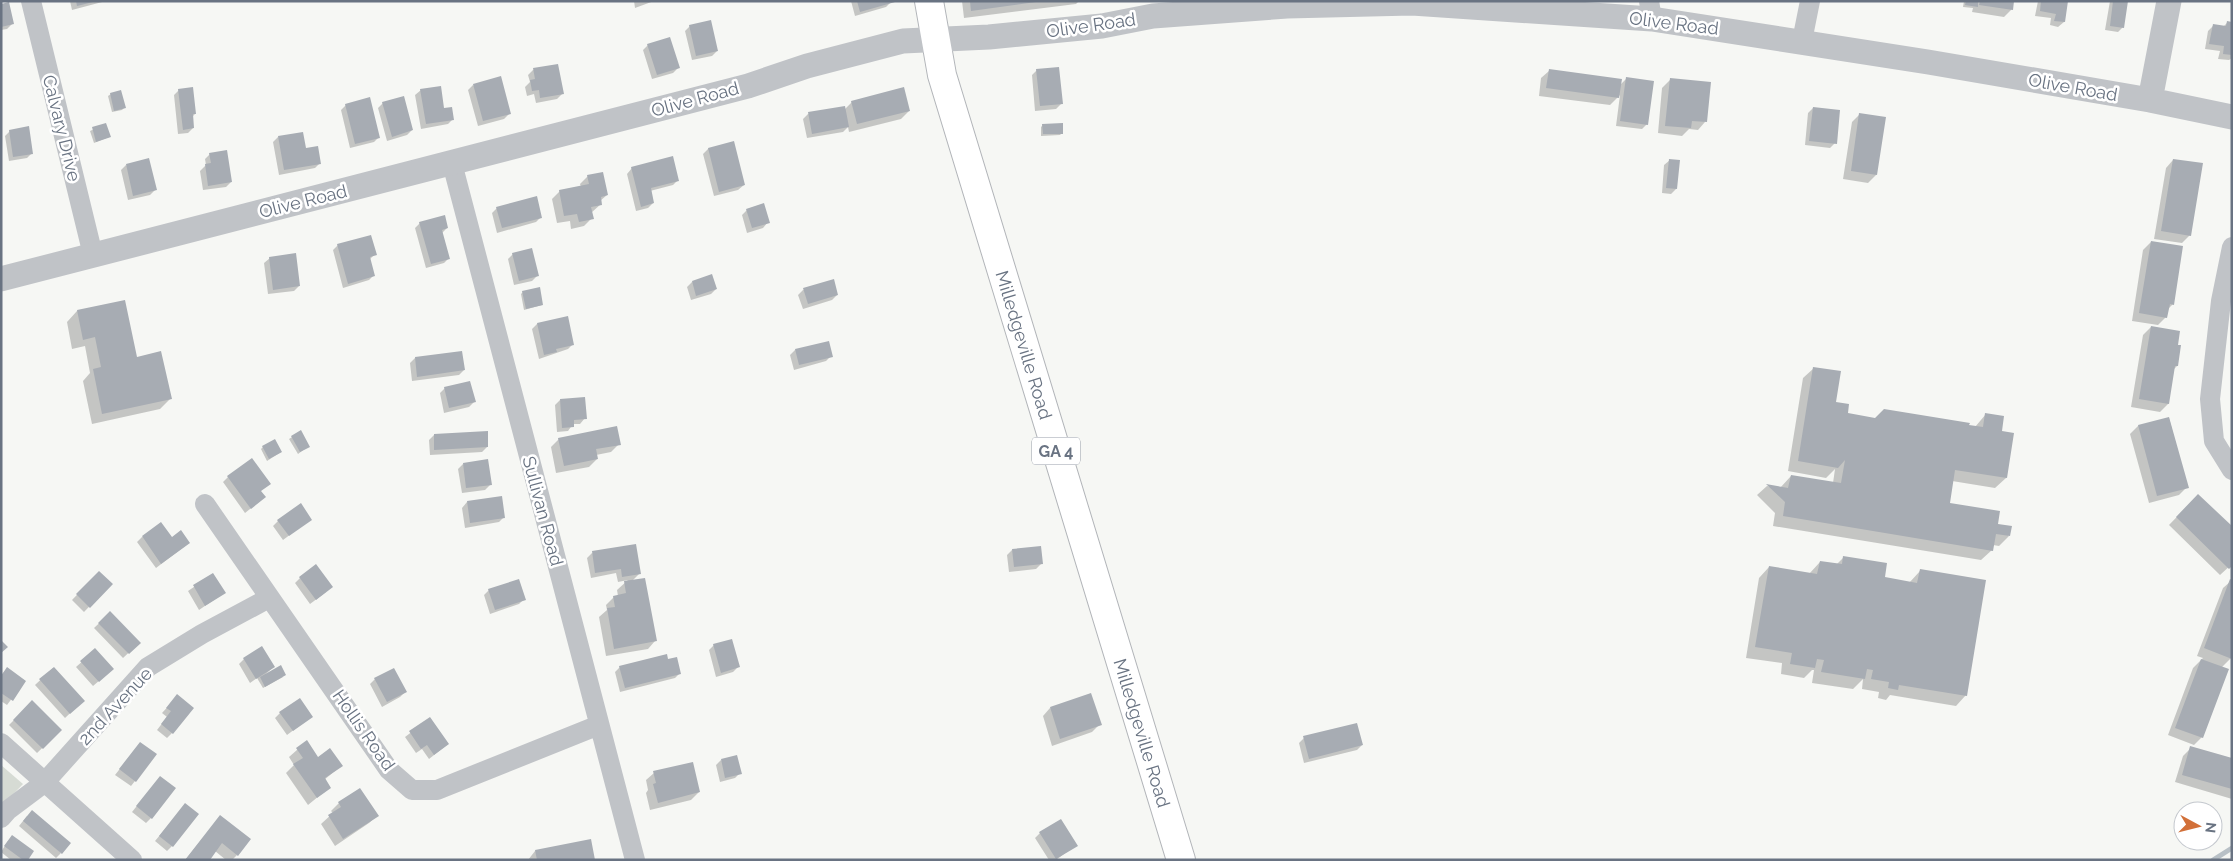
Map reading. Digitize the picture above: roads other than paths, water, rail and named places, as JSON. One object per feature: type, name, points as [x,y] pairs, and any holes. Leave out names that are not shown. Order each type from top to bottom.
[{"type":"main road","name":"Milledgeville Road","points":[[929,1],[945,85],[1181,860]]},
{"type":"street","name":"Calvary Drive","points":[[31,1],[93,255]]},
{"type":"street","points":[[1802,41],[1810,1]]},
{"type":"street","points":[[2150,100],[2169,1]]},
{"type":"street","name":"Olive Road","points":[[1,279],[748,86],[807,66],[903,41],[936,41],[1102,26],[1153,16],[1287,6],[1412,3],[1650,10],[1802,41],[2150,100],[2232,117]]},
{"type":"street","name":"Sullivan Road","points":[[452,163],[635,860]]},
{"type":"street","points":[[2232,248],[2221,301],[2210,399],[2214,441],[2232,470]]},
{"type":"street","name":"Hollis Road","points":[[205,504],[389,770],[412,790],[437,790],[599,725]]},
{"type":"street","name":"2nd Avenue","points":[[1,818],[8,810],[44,783],[148,667],[202,634],[270,598]]},
{"type":"street","points":[[1,743],[132,860]]},
{"type":"waterway","points":[[2213,860],[2232,848]]}]
